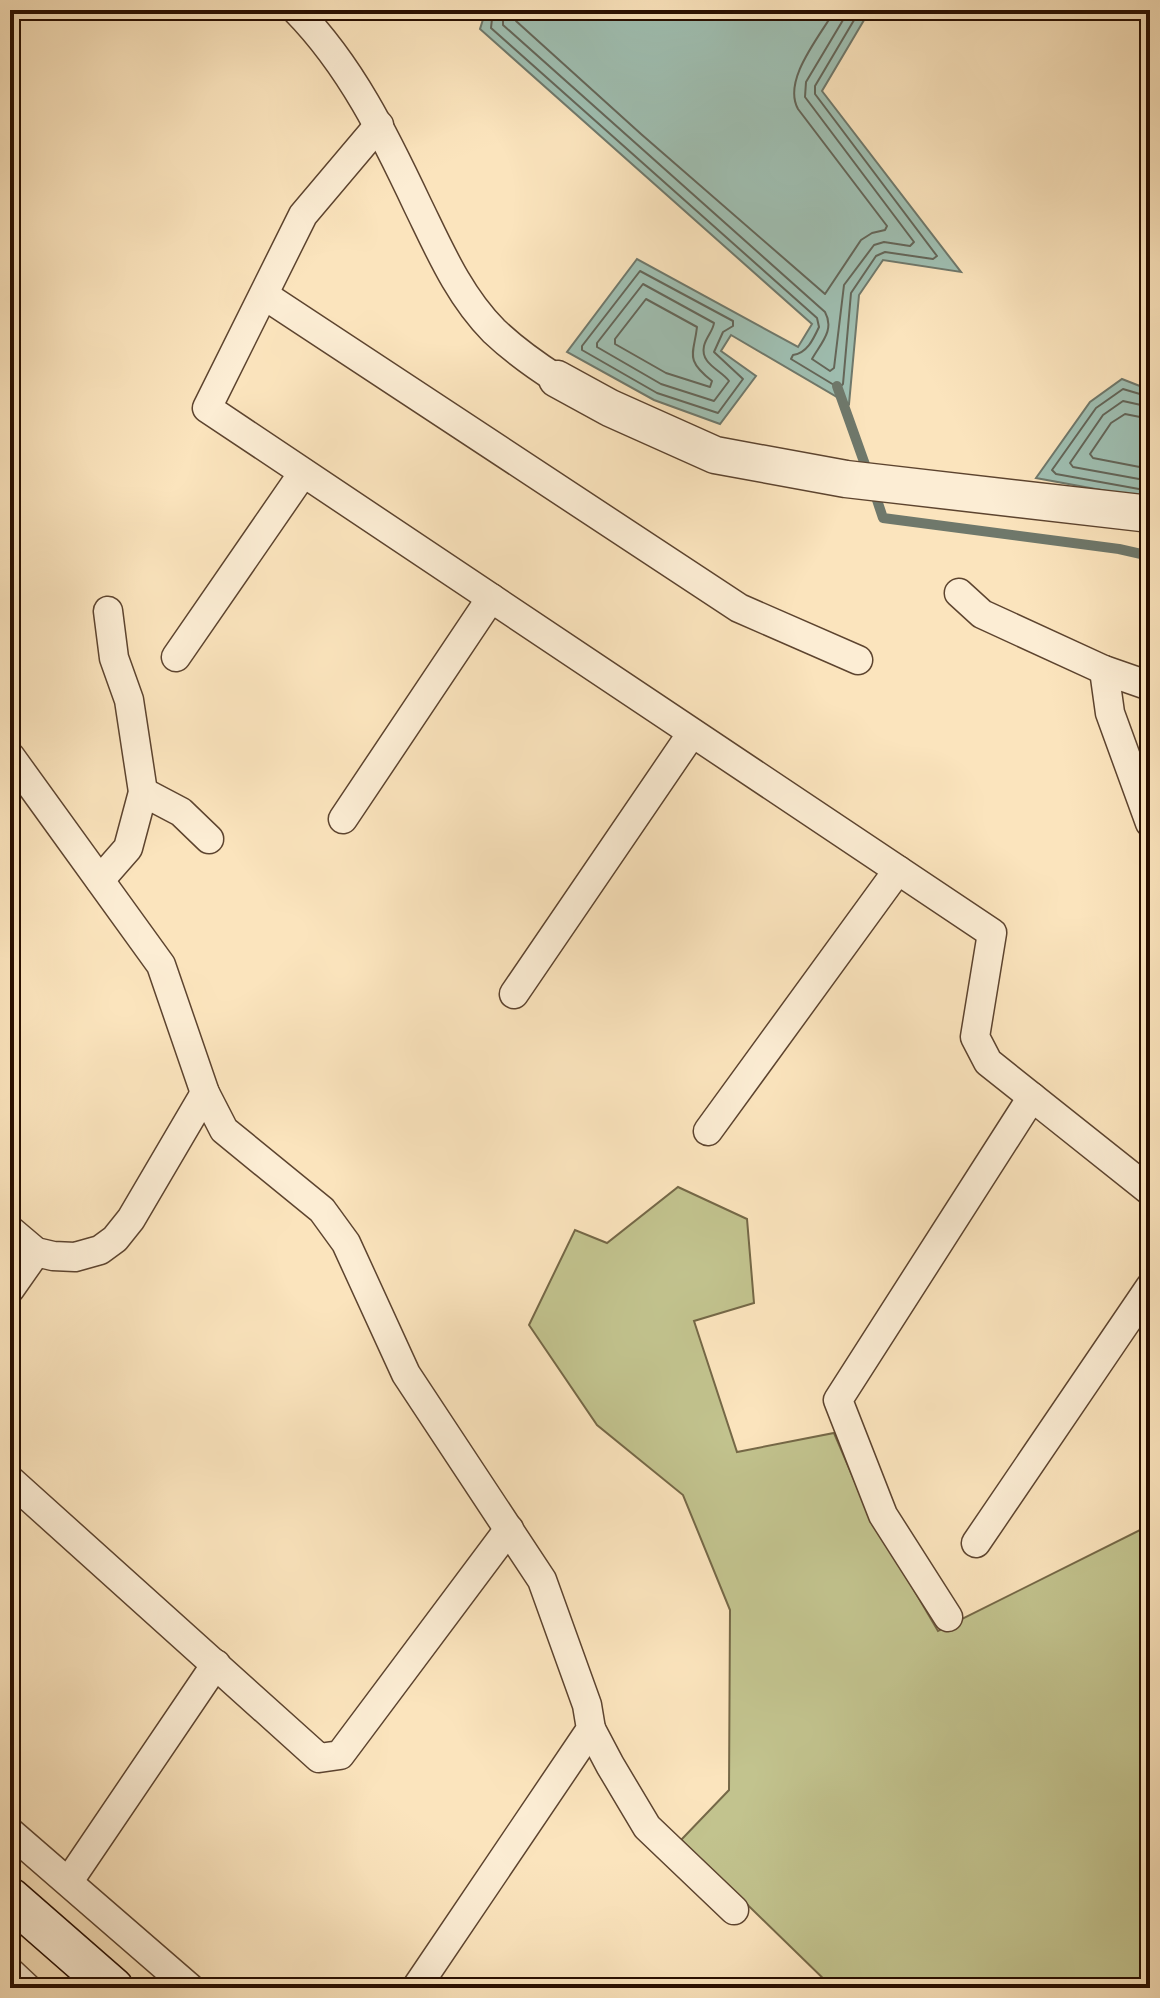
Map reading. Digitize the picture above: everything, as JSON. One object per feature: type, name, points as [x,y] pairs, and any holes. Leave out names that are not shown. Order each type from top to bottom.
[{"type":"main road","points":[[10,1898],[113,1988]]},
{"type":"street","points":[[296,10],[338,59],[379,125],[451,274],[492,330],[557,379],[610,408],[715,455],[846,479],[1150,514]]},
{"type":"street","points":[[379,125],[303,215],[207,408],[992,933],[975,1037],[988,1062],[1150,1191]]},
{"type":"street","points":[[264,295],[739,608],[858,660]]},
{"type":"street","points":[[176,657],[303,473]]},
{"type":"street","points":[[959,593],[982,614],[1104,670],[1150,686]]},
{"type":"street","points":[[343,819],[491,598]]},
{"type":"street","points":[[100,880],[128,848],[143,792],[129,700],[114,658],[108,611]]},
{"type":"street","points":[[1104,670],[1110,713],[1150,823]]},
{"type":"street","points":[[514,994],[692,733]]},
{"type":"street","points":[[10,756],[161,965],[205,1093],[224,1130],[322,1210],[346,1243],[406,1374],[542,1580],[587,1705],[591,1729],[647,1827],[734,1910]]},
{"type":"street","points":[[143,792],[181,812],[209,839]]},
{"type":"street","points":[[708,1131],[898,870]]},
{"type":"street","points":[[10,1230],[36,1252],[75,1257],[100,1250],[115,1239],[131,1219],[205,1093]]},
{"type":"street","points":[[948,1617],[883,1515],[838,1400],[1032,1097]]},
{"type":"street","points":[[10,1289],[36,1252]]},
{"type":"street","points":[[976,1543],[1150,1287]]},
{"type":"street","points":[[10,1480],[319,1758],[340,1755],[509,1529]]},
{"type":"street","points":[[69,1881],[216,1664]]},
{"type":"street","points":[[416,1988],[591,1729]]},
{"type":"street","points":[[10,1832],[190,1988]]},
{"type":"street","points":[[10,1972],[27,1988]]},
{"type":"green space","points":[[678,1187],[747,1219],[754,1303],[694,1321],[737,1452],[834,1433],[867,1510],[938,1631],[1150,1525],[1150,1988],[833,1988],[681,1840],[729,1790],[730,1610],[683,1495],[597,1425],[529,1325],[575,1230],[607,1243]]},
{"type":"water","points":[[486,10],[870,10],[822,91],[961,272],[883,260],[859,295],[849,404],[731,335],[721,351],[756,376],[720,424],[654,400],[567,352],[637,259],[798,347],[812,324],[480,29]]},
{"type":"water","points":[[1122,379],[1150,390],[1150,499],[1036,478],[1090,402]]},
{"type":"waterway","points":[[837,386],[868,473]]},
{"type":"waterway","points":[[873,488],[883,518],[1119,549],[1150,556]]}]
